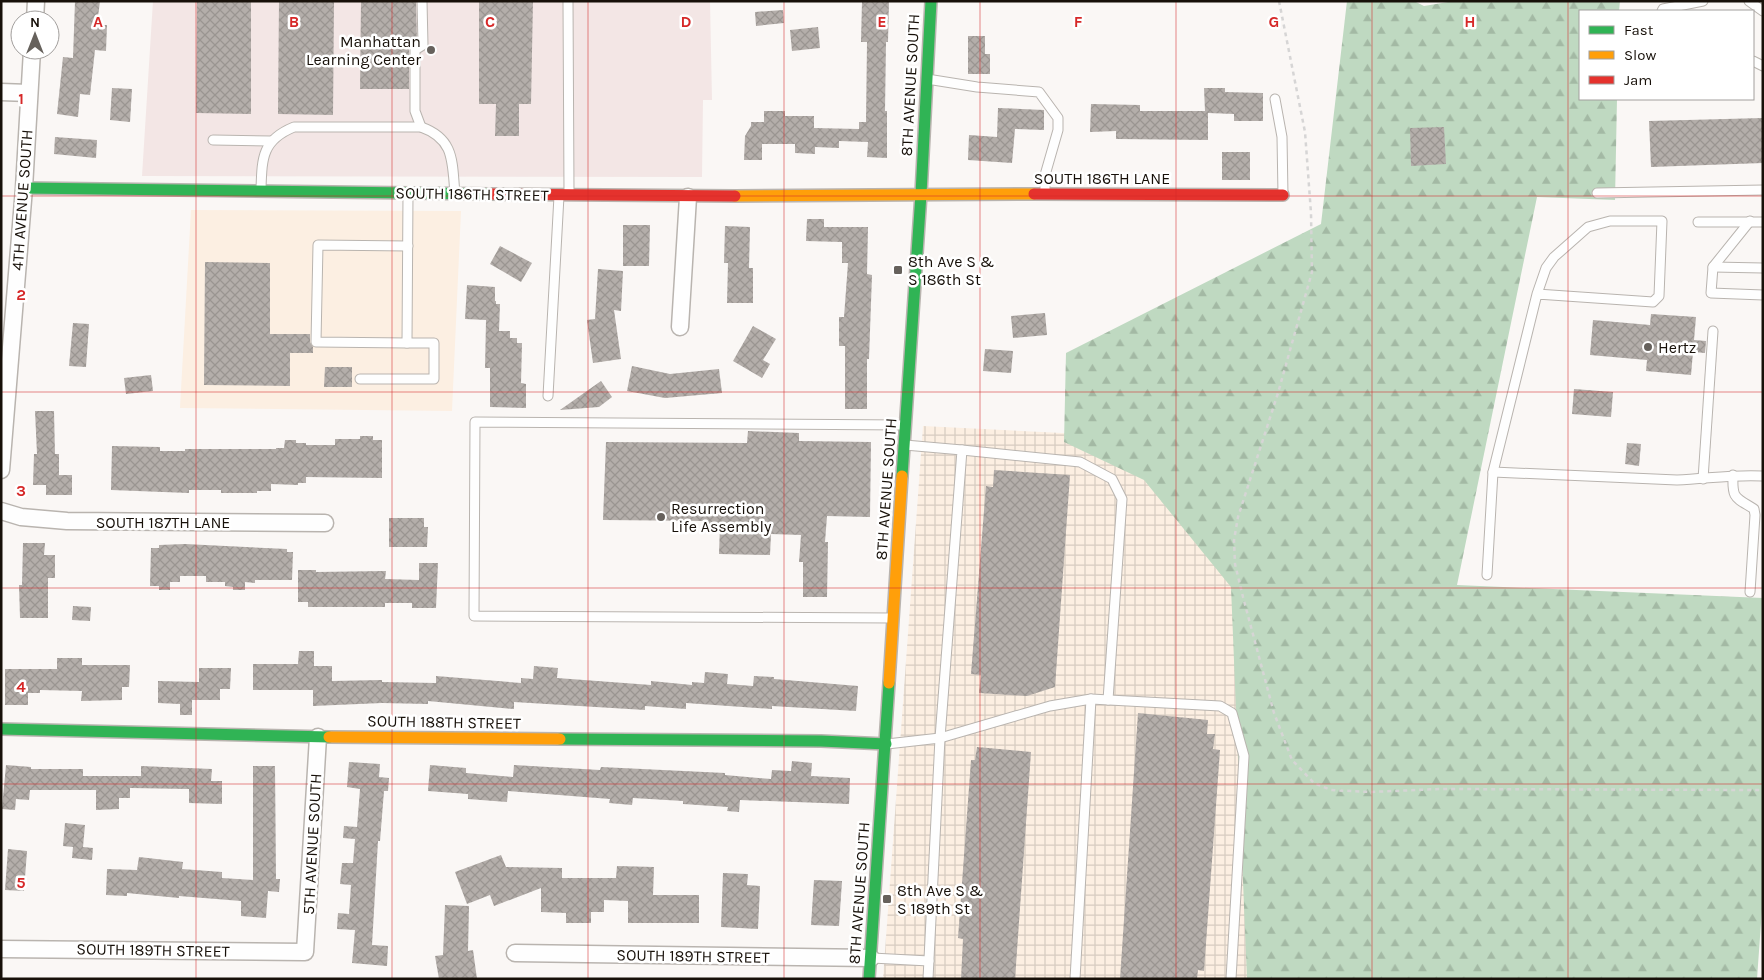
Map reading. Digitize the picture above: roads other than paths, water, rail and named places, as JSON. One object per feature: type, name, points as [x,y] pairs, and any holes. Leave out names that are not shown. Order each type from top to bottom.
[{"type":"street","name":"8TH AVENUE SOUTH","points":[[870,979],[921,194],[931,1]]},
{"type":"street","name":"4TH AVENUE SOUTH","points":[[1,470],[24,188],[31,60]]},
{"type":"street","points":[[1,92],[29,93]]},
{"type":"street","name":"SOUTH 186TH STREET","points":[[24,188],[688,197],[921,194]]},
{"type":"street","name":"SOUTH 186TH LANE","points":[[921,194],[1283,195]]},
{"type":"street","points":[[680,327],[688,197]]},
{"type":"street","name":"SOUTH 187TH LANE","points":[[1,511],[21,516],[67,521],[325,522]]},
{"type":"street","name":"SOUTH 188TH STREET","points":[[1,729],[318,737],[886,744]]},
{"type":"street","name":"5TH AVENUE SOUTH","points":[[305,952],[318,737]]},
{"type":"street","name":"SOUTH 189TH STREET","points":[[1,949],[305,952]]},
{"type":"street","name":"SOUTH 189TH STREET","points":[[515,953],[871,958]]},
{"type":"lane","points":[[421,127],[415,111],[416,50],[423,45],[422,1]]},
{"type":"lane","points":[[548,396],[564,196],[568,1]]},
{"type":"lane","points":[[1663,10],[1703,1]]},
{"type":"lane","points":[[1749,1],[1763,11]]},
{"type":"lane","points":[[927,79],[977,87],[1039,92],[1058,118],[1058,130],[1045,175],[1045,194]]},
{"type":"lane","points":[[1275,99],[1282,137],[1283,195]]},
{"type":"lane","points":[[261,192],[264,152],[271,141],[282,132],[294,127],[421,127],[433,131],[443,140],[450,151],[455,194]]},
{"type":"lane","points":[[214,140],[271,141]]},
{"type":"lane","points":[[1598,193],[1763,190]]},
{"type":"lane","points":[[408,194],[408,343]]},
{"type":"lane","points":[[1487,575],[1493,472],[1537,294],[1546,268],[1554,257],[1588,227],[1610,221],[1662,221],[1659,296],[1653,302],[1537,294]]},
{"type":"lane","points":[[1750,221],[1713,267],[1711,293],[1763,295]]},
{"type":"lane","points":[[1698,222],[1763,222]]},
{"type":"lane","points":[[360,378],[434,379],[434,343],[316,342],[318,245],[408,246]]},
{"type":"lane","points":[[1713,267],[1763,268]]},
{"type":"lane","points":[[1703,479],[1713,331]]},
{"type":"lane","points":[[894,618],[474,616],[475,422],[906,425]]},
{"type":"lane","points":[[905,445],[1080,462],[1112,479],[1122,499],[1108,700]]},
{"type":"lane","points":[[928,979],[940,738],[962,450]]},
{"type":"lane","points":[[1493,472],[1677,480],[1733,475],[1763,476]]},
{"type":"lane","points":[[1733,475],[1732,490],[1736,498],[1754,509],[1755,515],[1750,592]]},
{"type":"lane","points":[[1075,979],[1091,700]]},
{"type":"lane","points":[[886,744],[940,738],[1050,706],[1091,700],[1220,706],[1232,713],[1244,756],[1231,979]]},
{"type":"lane","points":[[871,958],[929,961]]},
{"type":"place","name":"Manhattan Learning Center","points":[[431,50]]},
{"type":"place","name":"8th Ave S & S 186th St","points":[[898,270]]},
{"type":"place","name":"Hertz","points":[[1648,347]]},
{"type":"place","name":"Resurrection Life Assembly","points":[[661,517]]},
{"type":"place","name":"8th Ave S & S 189th St","points":[[887,899]]}]
